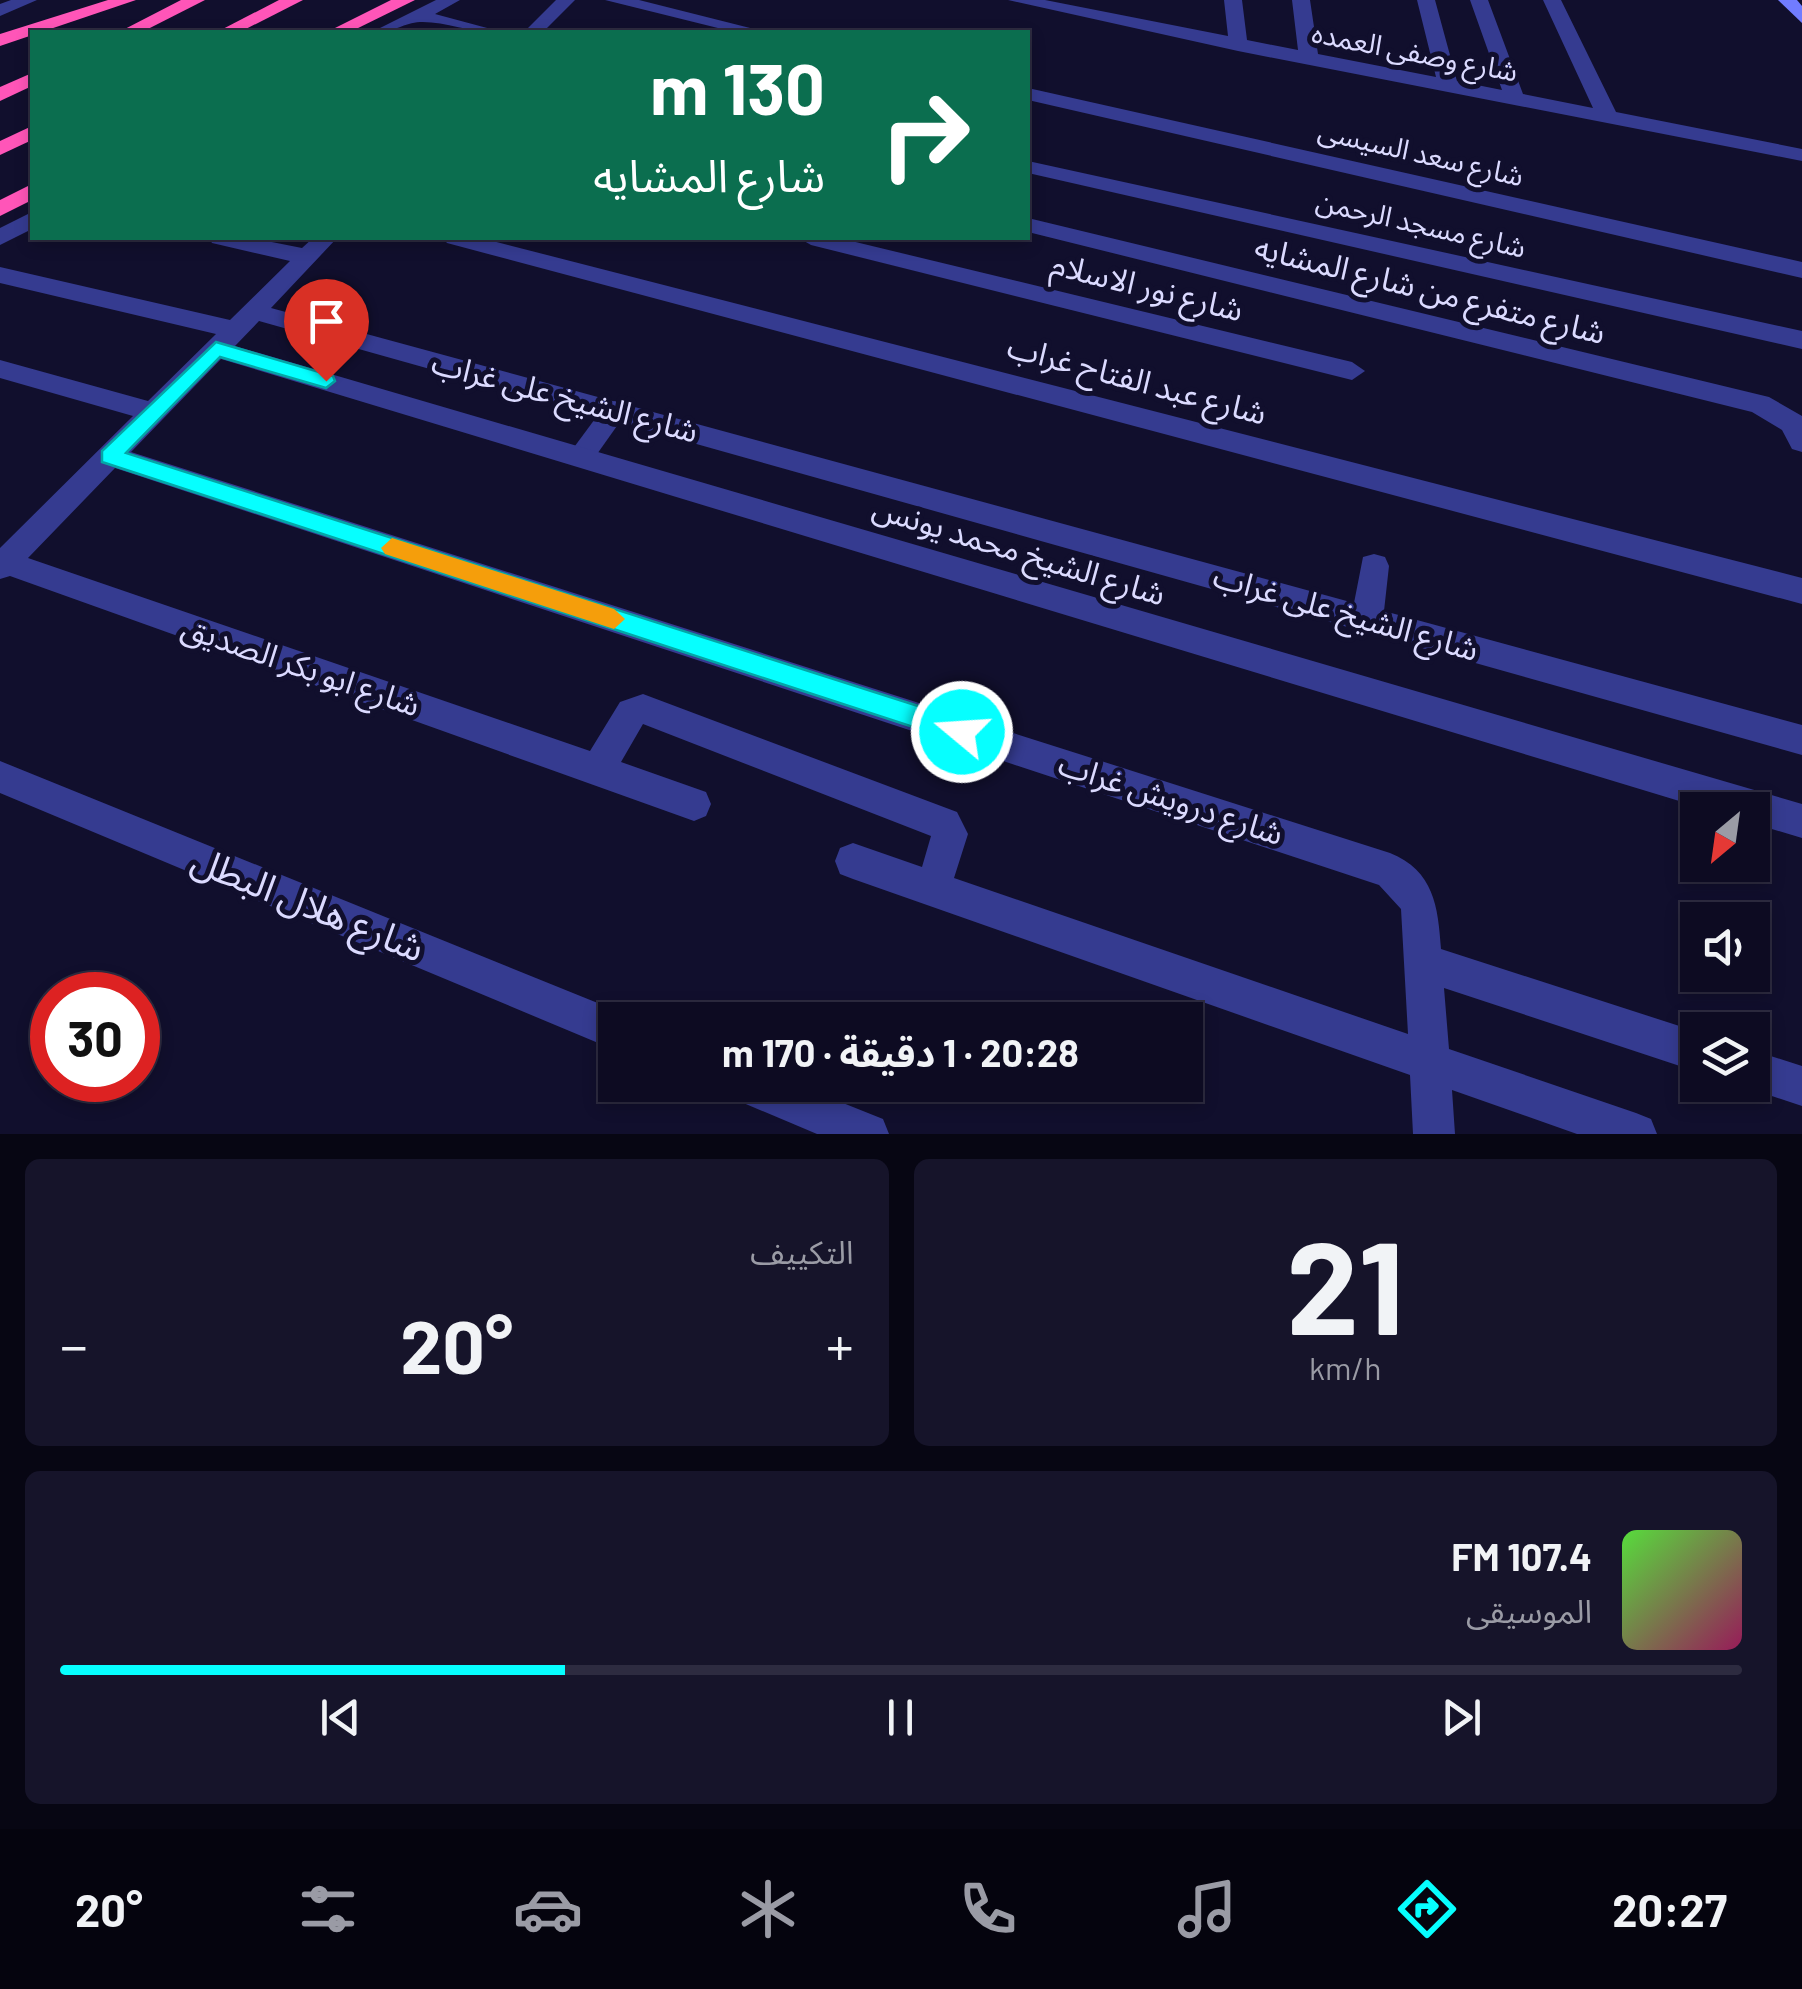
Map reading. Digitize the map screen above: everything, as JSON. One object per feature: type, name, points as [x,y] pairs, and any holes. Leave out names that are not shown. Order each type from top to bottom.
[{"type":"highway","points":[[32,30],[126,0]]},
{"type":"highway","points":[[132,30],[196,0]]},
{"type":"highway","points":[[230,30],[294,0]]},
{"type":"highway","points":[[342,30],[411,8]]},
{"type":"highway","points":[[0,40],[30,30]]},
{"type":"highway","points":[[0,95],[30,80]]},
{"type":"highway","points":[[0,149],[30,133]]},
{"type":"highway","points":[[0,209],[30,192]]},
{"type":"main road","points":[[1786,0],[1802,17]]},
{"type":"street","points":[[0,10],[28,0]]},
{"type":"street","points":[[383,30],[411,8],[451,0]]},
{"type":"street","points":[[535,30],[566,0]]},
{"type":"street","points":[[614,0],[748,30]]},
{"type":"street","name":"شارع وصفى العمده","points":[[1017,0],[1802,155]]},
{"type":"street","points":[[1233,0],[1238,45]]},
{"type":"street","points":[[1301,0],[1309,59]]},
{"type":"street","points":[[1426,0],[1449,87]]},
{"type":"street","points":[[1479,0],[1516,101]]},
{"type":"street","points":[[1552,0],[1610,119]]},
{"type":"street","points":[[411,8],[486,30]]},
{"type":"street","name":"شارع سعد السيسى","points":[[1030,94],[1802,270]]},
{"type":"street","name":"شارع مسجد الرحمن","points":[[1030,167],[1802,340]]},
{"type":"street","points":[[0,238],[30,220]]},
{"type":"street","name":"شارع متفرع من شارع المشايه","points":[[1030,225],[1760,404],[1792,423],[1802,442]]},
{"type":"street","points":[[242,240],[317,247]]},
{"type":"street","name":"شارع عبد الفتاح غراب","points":[[462,240],[1802,590]]},
{"type":"street","name":"شارع نور الاسلام","points":[[819,240],[1352,371]]},
{"type":"street","points":[[8,551],[110,456],[317,247]]},
{"type":"street","points":[[0,276],[235,330]]},
{"type":"street","name":"شارع الشيخ على غراب","points":[[235,330],[615,410],[1802,740]]},
{"type":"street","name":"شارع الشيخ محمد يونس","points":[[235,330],[581,457],[1802,820]]},
{"type":"street","points":[[0,369],[154,412]]},
{"type":"street","name":"شارع درويش غراب","points":[[110,456],[1370,863],[1405,880],[1416,894],[1426,963],[1434,1134]]},
{"type":"street","name":"شارع ابو بكر الصديق","points":[[8,551],[694,804]]},
{"type":"street","points":[[1366,619],[1374,566]]},
{"type":"street","points":[[597,770],[632,713],[642,710],[944,824],[950,834],[932,888]]},
{"type":"street","name":"شارع هلال البطل","points":[[0,778],[598,1023]]},
{"type":"street","points":[[854,861],[1636,1134]]},
{"type":"street","points":[[1426,963],[1680,1046]]},
{"type":"street","points":[[1770,1076],[1802,1086]]},
{"type":"street","points":[[790,1102],[868,1134]]},
{"type":"lane","points":[[581,457],[615,410]]},
{"type":"slow traffic","points":[[392,548],[614,619]]},
{"type":"route","points":[[326,381],[216,349],[110,456],[962,732]]}]
